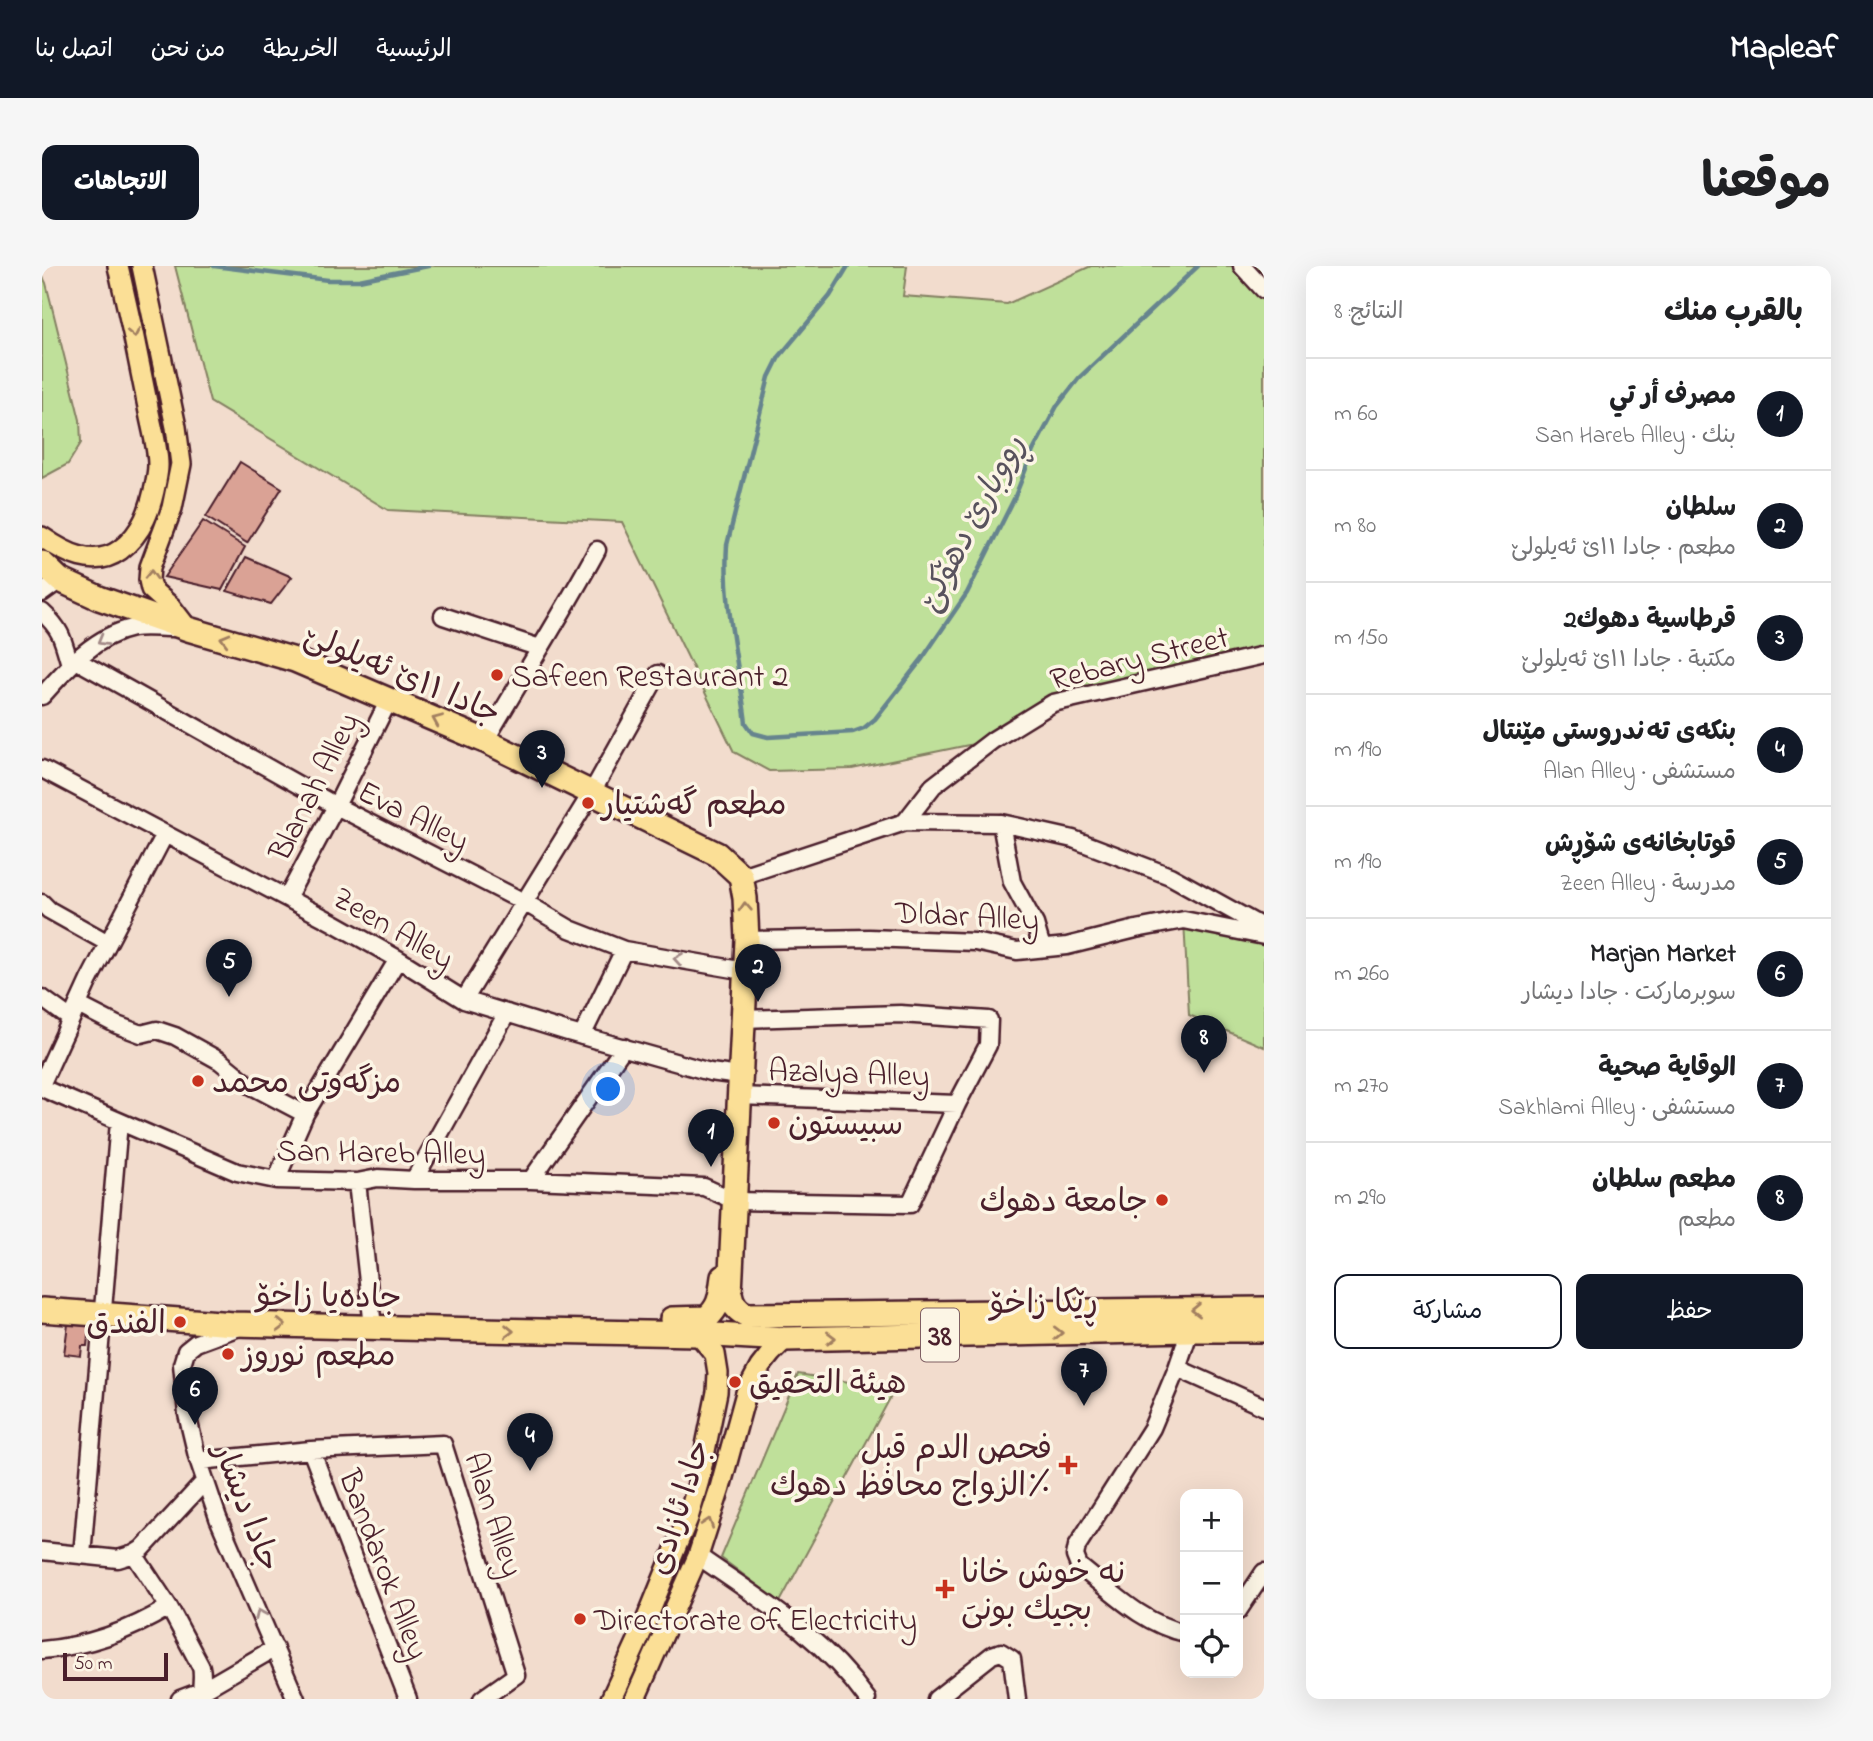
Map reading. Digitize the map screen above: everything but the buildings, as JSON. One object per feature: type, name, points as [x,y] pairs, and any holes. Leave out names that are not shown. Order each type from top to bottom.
[{"type":"highway","name":"جادا ١١ێ ئه‌یلولێ","points":[[42,563],[51,586],[295,660],[485,741],[718,854],[741,876]]},
{"type":"highway","points":[[616,1332],[628,1324],[647,1320],[707,1318],[721,1298],[723,1278],[732,1247],[735,1201],[747,940],[741,876]]},
{"type":"highway","name":"ڕێکا زاخۆ","points":[[732,1247],[731,1299],[737,1309],[747,1315],[1264,1309]]},
{"type":"highway","name":"جادەیا زاخۆ","points":[[42,1310],[245,1324],[616,1332]]},
{"type":"highway","name":"ڕێکا زاخۆ","points":[[616,1332],[785,1339],[1264,1329]]},
{"type":"main road","points":[[42,537],[73,555],[100,559],[120,551],[134,538],[152,506],[158,466],[132,323],[118,266]]},
{"type":"main road","points":[[142,266],[181,464],[172,508],[150,567],[149,580],[151,589],[171,607],[188,629]]},
{"type":"main road","name":"جادا ئازادی","points":[[611,1699],[688,1518],[701,1470],[717,1392],[718,1364],[715,1354],[698,1334]]},
{"type":"main road","name":"جادا ئازادی","points":[[635,1699],[698,1556],[747,1393],[760,1367],[785,1339]]},
{"type":"main road","points":[[717,1392],[729,1385],[742,1388],[747,1393]]},
{"type":"street","points":[[1242,266],[1264,290]]},
{"type":"street","points":[[485,741],[597,550]]},
{"type":"street","points":[[42,612],[62,635],[73,662]]},
{"type":"street","points":[[443,616],[540,648]]},
{"type":"street","points":[[42,696],[73,662],[98,642],[135,628],[188,629]]},
{"type":"street","name":"Rebary Street","points":[[905,822],[933,786],[993,740],[1053,703],[1264,655]]},
{"type":"street","name":"Eva Alley","points":[[73,662],[336,806],[524,902],[570,929],[624,950],[745,971]]},
{"type":"street","points":[[464,1000],[591,794],[658,674]]},
{"type":"street","name":"Blanah Alley","points":[[287,898],[389,700]]},
{"type":"street","name":"Zeen Alley","points":[[42,769],[287,898],[398,959],[464,1000],[710,1072],[740,1086]]},
{"type":"street","points":[[741,876],[905,822],[1001,823],[1073,839],[1170,876],[1264,928]]},
{"type":"street","points":[[1001,823],[1012,882],[1035,924],[1042,948]]},
{"type":"street","points":[[42,1082],[108,943],[165,834]]},
{"type":"street","points":[[42,903],[48,910],[108,943]]},
{"type":"street","name":"Dldar Alley","points":[[747,940],[869,938],[975,943],[1017,951],[1067,946],[1184,920],[1264,936]]},
{"type":"street","points":[[582,1036],[624,950]]},
{"type":"street","points":[[276,1180],[306,1114],[398,959]]},
{"type":"street","points":[[42,998],[74,1012],[141,1034],[157,1030],[175,1037],[220,1061],[248,1084],[306,1114]]},
{"type":"street","points":[[414,1180],[507,1013]]},
{"type":"street","points":[[735,1201],[910,1204],[988,1045],[989,1020],[900,1014],[743,1019]]},
{"type":"street","points":[[531,1180],[624,1047]]},
{"type":"street","name":"San Hareb Alley","points":[[42,1082],[119,1122],[237,1172],[276,1180],[531,1180],[704,1187],[735,1201]]},
{"type":"street","name":"Azalya Alley","points":[[740,1086],[850,1101],[957,1104]]},
{"type":"street","points":[[82,1555],[119,1122]]},
{"type":"street","points":[[357,1182],[373,1327]]},
{"type":"street","name":"جادا دیشار","points":[[245,1324],[196,1343],[183,1357],[187,1414],[205,1481],[226,1538],[296,1699]]},
{"type":"street","points":[[1180,1632],[1142,1616],[1079,1566],[1075,1556],[1077,1546],[1152,1428],[1190,1330]]},
{"type":"street","points":[[1177,1368],[1264,1407]]},
{"type":"street","name":"Alan Alley","points":[[199,1461],[311,1450],[443,1444],[516,1675],[482,1699]]},
{"type":"street","name":"Bandarok Alley","points":[[311,1450],[408,1699]]},
{"type":"street","points":[[42,1551],[118,1559],[134,1554],[142,1549],[205,1481]]},
{"type":"street","points":[[134,1554],[169,1607],[201,1667],[202,1695]]},
{"type":"street","points":[[698,1556],[810,1636],[850,1676],[867,1699]]},
{"type":"street","points":[[1243,1604],[1264,1572]]},
{"type":"street","points":[[42,1650],[75,1645],[119,1633],[169,1607]]},
{"type":"street","points":[[180,1699],[202,1695],[275,1648]]},
{"type":"street","points":[[936,1699],[992,1655],[1001,1652],[1012,1659],[1017,1699]]},
{"type":"green space","points":[[175,266],[907,266],[903,296],[1007,304],[1091,266],[1264,266],[1264,655],[1053,703],[993,740],[852,769],[769,771],[734,752],[622,522],[388,510],[210,402]]},
{"type":"green space","points":[[42,275],[80,420],[81,443],[68,464],[42,478]]},
{"type":"green space","points":[[1184,920],[1264,936],[1264,1047],[1189,1015]]},
{"type":"green space","points":[[798,1374],[895,1389],[780,1602],[721,1558]]},
{"type":"waterway","name":"ڕووبارێ دهۆكێ","points":[[214,266],[328,280],[359,280],[428,266]]},
{"type":"waterway","name":"ڕووبارێ دهۆكێ","points":[[848,266],[830,296],[779,357],[769,377],[727,545],[729,611],[746,723],[753,733],[768,737],[853,732],[864,728],[875,719],[922,659],[967,593],[1014,499],[1033,451],[1057,406],[1079,378],[1198,266]]},
{"type":"place","name":"Safeen Restaurant 2","points":[[497,675]]},
{"type":"place","name":"قرطاسية دهوك2","points":[[542,788]]},
{"type":"place","name":"مطعم گەشتیار","points":[[588,803]]},
{"type":"place","name":"قوتابخانەی شۆڕش","points":[[229,997]]},
{"type":"place","name":"سلطان","points":[[758,1002]]},
{"type":"place","name":"مطعم سلطان","points":[[1204,1073]]},
{"type":"place","name":"مزگەوتی محمد","points":[[198,1081]]},
{"type":"place","name":"سبيستون","points":[[774,1123]]},
{"type":"place","name":"مصرف أر تي","points":[[711,1167]]},
{"type":"place","name":"جامعة دهوك","points":[[1162,1200]]},
{"type":"place","name":"الفندق","points":[[180,1322]]},
{"type":"place","name":"مطعم نوروز","points":[[228,1354]]},
{"type":"place","name":"هيئة التحقيق","points":[[735,1382]]},
{"type":"place","name":"الوقایة صحیة","points":[[1084,1406]]},
{"type":"place","name":"Marjan Market","points":[[195,1425]]},
{"type":"place","name":"فحص الدم قبل الزواج محافظ دهوك٪","points":[[1068,1465]]},
{"type":"place","name":"بنکەی تەندروستی مێنتال","points":[[530,1471]]},
{"type":"place","name":"نه خوش خانا بجيك بونىَ","points":[[945,1589]]},
{"type":"place","name":"Directorate of Electricity","points":[[580,1619]]}]
